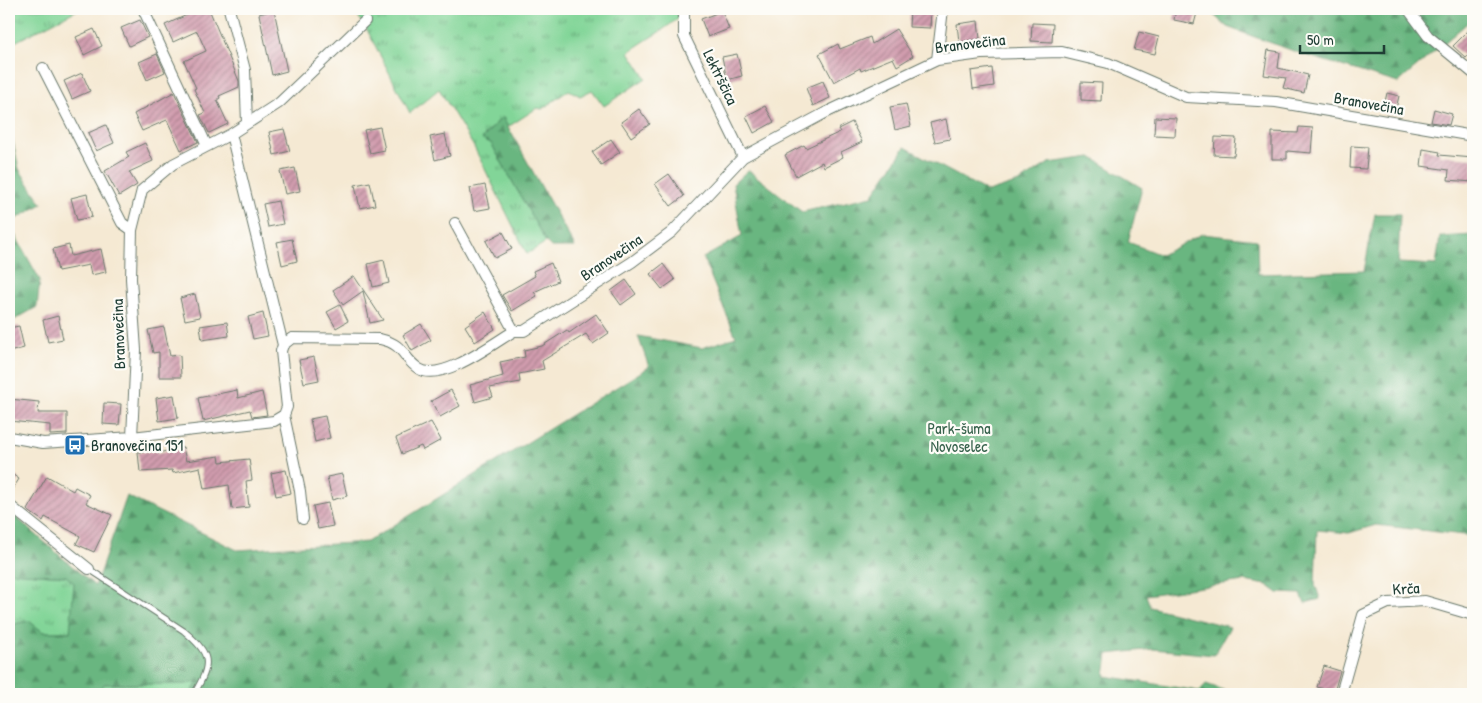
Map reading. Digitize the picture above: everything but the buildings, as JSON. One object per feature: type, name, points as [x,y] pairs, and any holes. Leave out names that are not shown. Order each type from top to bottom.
[{"type":"street","points":[[143,9],[207,146]]},
{"type":"street","points":[[229,9],[245,70],[247,124]]},
{"type":"street","name":"Lektrščica","points":[[684,9],[684,36],[744,157]]},
{"type":"street","points":[[937,60],[943,9]]},
{"type":"street","points":[[1408,9],[1428,36],[1472,70]]},
{"type":"street","name":"Branovečina","points":[[132,437],[136,350],[131,279],[132,230],[142,190],[173,164],[231,134],[278,103],[365,21]]},
{"type":"street","name":"Branovečina","points":[[283,344],[296,337],[380,339],[393,342],[421,370],[431,372],[459,364],[514,331],[524,331],[632,262],[666,237],[744,157],[825,113],[937,60],[981,54],[1062,52],[1108,63],[1186,97],[1276,102],[1473,136]]},
{"type":"street","points":[[43,68],[122,223],[132,230]]},
{"type":"street","points":[[231,134],[283,344],[281,359],[287,407],[284,415],[300,491],[303,519]]},
{"type":"street","points":[[456,223],[514,331]]},
{"type":"street","points":[[9,437],[28,442],[43,443],[132,437],[274,421],[284,415]]},
{"type":"street","points":[[9,505],[89,569]]},
{"type":"street","name":"Krča","points":[[1341,694],[1363,615],[1388,603],[1426,601],[1473,615]]},
{"type":"lane","points":[[89,569],[184,630],[196,641],[205,652],[208,668],[194,694]]},
{"type":"green space","points":[[9,9],[79,9],[9,45]]},
{"type":"green space","points":[[353,9],[678,9],[678,18],[629,52],[646,78],[604,106],[592,90],[580,96],[569,90],[542,109],[537,108],[508,127],[502,117],[482,138],[491,143],[546,242],[527,254],[474,147],[439,89],[410,113],[365,26]]},
{"type":"green space","points":[[1207,9],[1467,9],[1473,14],[1473,18],[1398,83],[1302,54],[1227,27]]},
{"type":"green space","points":[[502,117],[575,247],[551,247],[546,242],[491,143],[482,139]]},
{"type":"green space","points":[[10,127],[19,169],[42,204],[9,223]]},
{"type":"green space","name":"Park-šuma Novoselec","points":[[905,147],[988,192],[1019,182],[1049,163],[1091,157],[1142,188],[1128,242],[1161,255],[1202,234],[1257,240],[1258,274],[1364,271],[1375,214],[1400,214],[1398,263],[1436,265],[1440,237],[1473,235],[1473,536],[1376,525],[1349,533],[1317,530],[1315,584],[1320,599],[1305,603],[1301,594],[1278,593],[1267,585],[1244,581],[1146,595],[1150,607],[1230,627],[1214,655],[1153,649],[1108,654],[1105,676],[1199,691],[1206,684],[1234,694],[191,694],[198,682],[185,684],[104,684],[99,694],[9,694],[9,625],[29,621],[43,632],[70,632],[74,583],[66,576],[9,572],[9,511],[95,586],[127,496],[237,550],[367,542],[649,367],[638,336],[702,348],[736,337],[703,258],[742,236],[733,184],[748,170],[802,212],[872,196]]},
{"type":"green space","points":[[9,224],[40,280],[37,307],[9,323]]},
{"type":"green space","points":[[9,572],[66,576],[74,583],[71,632],[43,632],[29,621],[9,625]]},
{"type":"green space","points":[[198,682],[191,694],[99,694],[103,684],[185,684]]},
{"type":"place","name":"Branovečina 151","points":[[75,445]]}]
